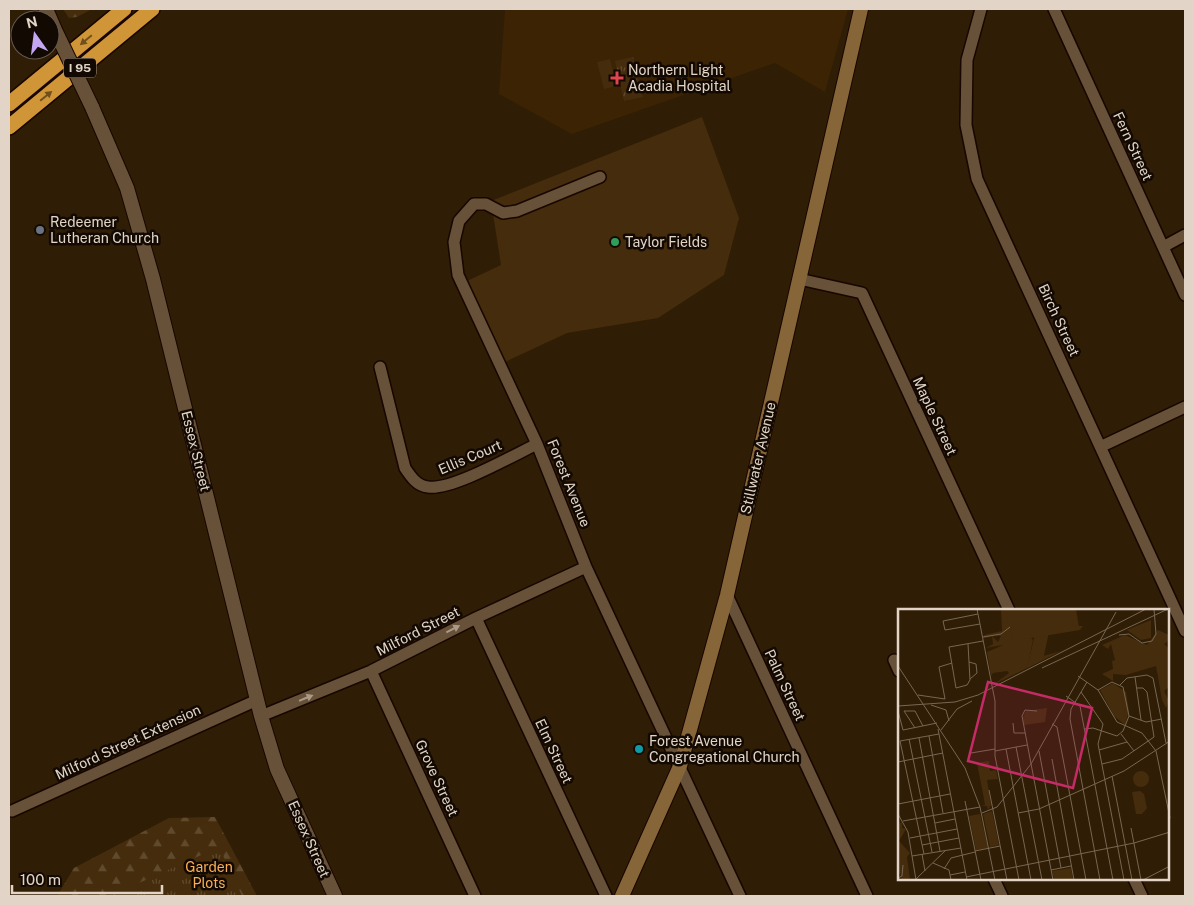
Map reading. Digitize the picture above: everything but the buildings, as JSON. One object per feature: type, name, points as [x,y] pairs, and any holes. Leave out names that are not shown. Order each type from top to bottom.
[{"type":"highway","name":"I 95","points":[[9,104],[124,9]]},
{"type":"highway","name":"I 95","points":[[9,127],[152,9]]},
{"type":"main road","name":"Stillwater Avenue","points":[[622,896],[680,766],[727,595],[861,9]]},
{"type":"street","name":"Essex Street","points":[[46,9],[92,106],[127,188],[153,279],[261,716],[278,769],[335,896]]},
{"type":"street","name":"Birch Street","points":[[982,9],[966,60],[966,125],[978,179],[1102,446],[1185,631]]},
{"type":"street","name":"Fern Street","points":[[1054,9],[1185,295]]},
{"type":"street","name":"Forest Avenue","points":[[600,177],[517,211],[503,212],[486,204],[474,204],[459,221],[454,242],[458,274],[537,444],[586,567],[740,896]]},
{"type":"street","points":[[1163,247],[1185,235]]},
{"type":"street","name":"Maple Street","points":[[799,279],[862,293],[1009,609]]},
{"type":"street","name":"Ellis Court","points":[[380,367],[405,468],[415,481],[428,488],[446,487],[537,444]]},
{"type":"street","points":[[1102,446],[1185,407]]},
{"type":"street","name":"Milford Street","points":[[261,716],[371,671],[476,618],[586,567]]},
{"type":"street","name":"Palm Street","points":[[727,595],[867,896]]},
{"type":"street","name":"Elm Street","points":[[476,618],[606,896]]},
{"type":"street","points":[[894,660],[898,669]]},
{"type":"street","name":"Grove Street","points":[[371,671],[475,896]]},
{"type":"street","name":"Milford Street Extension","points":[[12,811],[257,700]]},
{"type":"street","points":[[994,880],[1002,896]]},
{"type":"street","points":[[1134,880],[1142,896]]},
{"type":"shaded area","name":"Northern Light Acadia Hospital","points":[[505,9],[848,9],[825,92],[775,63],[572,134],[499,94]]},
{"type":"green space","points":[[63,9],[92,9],[77,17],[69,18]]},
{"type":"green space","points":[[633,57],[643,97],[624,101],[615,61]]},
{"type":"green space","points":[[610,59],[617,86],[604,89],[597,62]]},
{"type":"green space","name":"Taylor Fields","points":[[702,117],[739,218],[724,275],[658,318],[567,333],[505,362],[467,281],[501,265],[491,201]]},
{"type":"green space","points":[[215,817],[257,896],[57,896],[74,868],[169,818]]},
{"type":"green space","name":"Garden Plots","points":[[219,847],[242,896],[110,896]]},
{"type":"place","name":"Northern Light Acadia Hospital","points":[[617,78]]},
{"type":"place","name":"Redeemer Lutheran Church","points":[[40,230]]},
{"type":"place","name":"Taylor Fields","points":[[615,242]]},
{"type":"place","name":"Forest Avenue Congregational Church","points":[[639,749]]}]
